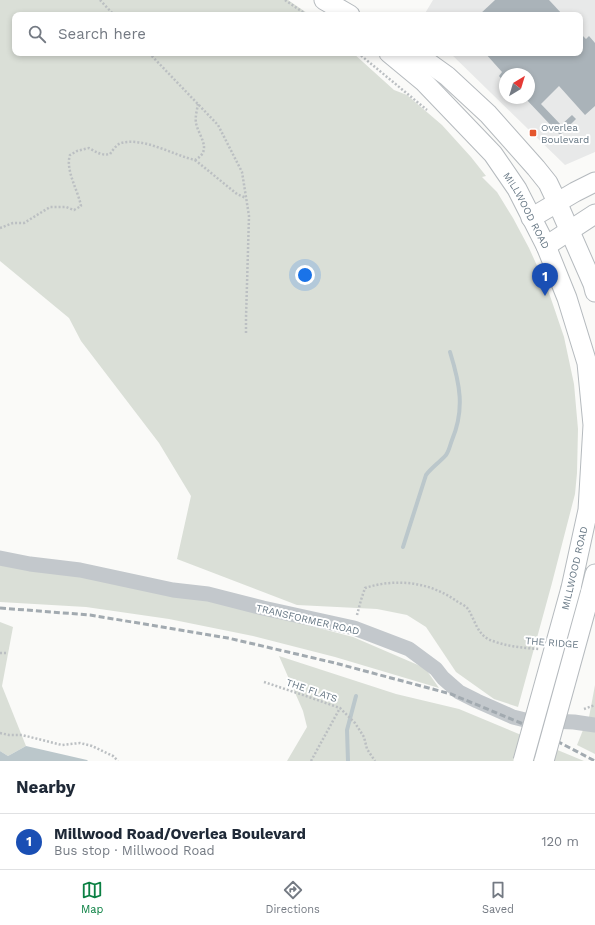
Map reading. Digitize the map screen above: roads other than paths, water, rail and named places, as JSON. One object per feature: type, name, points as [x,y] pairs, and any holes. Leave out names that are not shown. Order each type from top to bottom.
[{"type":"main road","name":"MILLWOOD ROAD","points":[[393,56],[424,82],[493,154],[517,189],[546,246],[567,298],[587,363],[593,424],[588,510],[571,588],[523,761]]},
{"type":"main road","points":[[419,56],[447,76],[498,126],[548,183],[593,284],[595,292]]},
{"type":"main road","points":[[531,218],[595,182]]},
{"type":"main road","points":[[546,246],[595,214]]},
{"type":"main road","name":"MILLWOOD ROAD","points":[[544,761],[595,574]]},
{"type":"lane","name":"TRANSFORMER ROAD","points":[[0,558],[30,564],[80,570],[173,590],[208,594],[354,628],[409,650],[436,669],[443,678],[459,692],[514,716],[525,720],[574,722],[595,725]]},
{"type":"waterway","points":[[403,547],[426,475],[444,458],[449,450],[459,418],[460,396],[450,352]]},
{"type":"waterway","points":[[348,761],[347,730],[356,696]]},
{"type":"railway","points":[[0,608],[90,615],[228,638],[335,663],[451,694],[528,726],[595,761]]},
{"type":"place","name":"Overlea Boulevard","points":[[533,133]]},
{"type":"place","name":"Millwood Road/Overlea Boulevard","points":[[545,296]]}]
